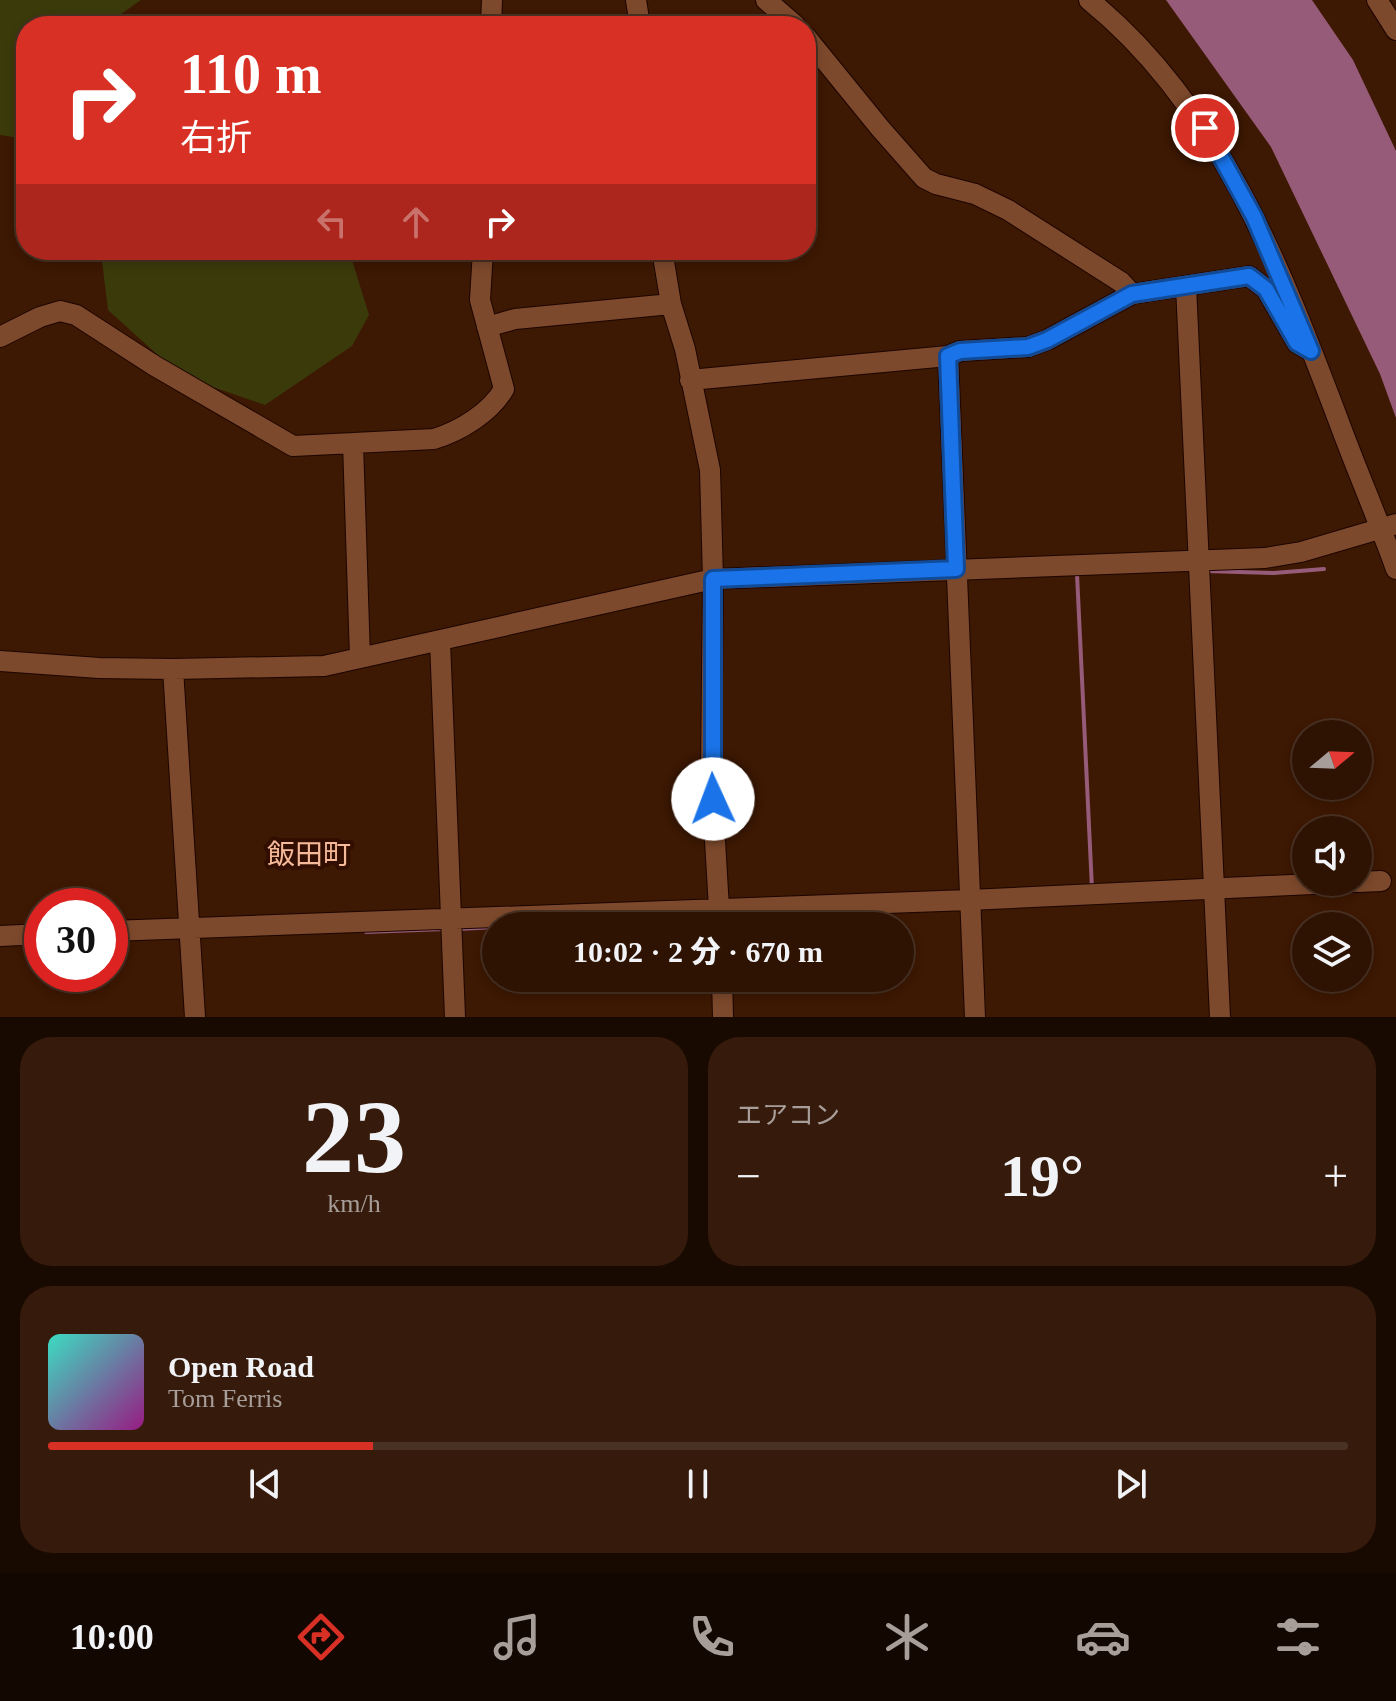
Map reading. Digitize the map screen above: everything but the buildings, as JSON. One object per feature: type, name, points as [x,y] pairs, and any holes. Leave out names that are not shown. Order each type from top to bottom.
[{"type":"street","points":[[766,0],[784,16]]},
{"type":"street","points":[[1089,0],[1150,57],[1205,128],[1254,217],[1389,526],[1396,569]]},
{"type":"street","points":[[1377,0],[1396,30]]},
{"type":"street","points":[[816,49],[924,178],[975,194],[1008,210],[1121,282],[1132,294]]},
{"type":"street","points":[[0,337],[40,317],[60,311],[76,315],[155,366],[293,446],[434,439],[451,433],[496,403],[504,389],[480,300],[482,260]]},
{"type":"street","points":[[664,260],[671,304],[685,349],[708,454],[713,579],[711,772],[720,912]]},
{"type":"street","points":[[690,380],[948,356],[960,351],[1028,347],[1132,294],[1249,276],[1266,289],[1297,343],[1311,351]]},
{"type":"street","points":[[1186,286],[1220,1017]]},
{"type":"street","points":[[487,327],[515,319],[671,304]]},
{"type":"street","points":[[948,356],[975,1017]]},
{"type":"street","points":[[353,443],[360,658]]},
{"type":"street","points":[[0,661],[99,668],[324,666],[713,579],[1265,558],[1301,552],[1389,526]]},
{"type":"street","points":[[440,641],[455,1017]]},
{"type":"street","points":[[173,669],[195,1017]]},
{"type":"street","points":[[1372,881],[1381,881]]},
{"type":"street","points":[[793,912],[1292,885]]},
{"type":"street","points":[[128,930],[482,919]]},
{"type":"street","points":[[0,936],[24,935]]},
{"type":"street","points":[[722,992],[723,1017]]},
{"type":"shaded area","points":[[0,0],[141,0],[118,16],[16,16],[16,137],[0,135]]},
{"type":"shaded area","points":[[1166,0],[1312,0],[1353,60],[1396,151],[1396,418],[1380,374],[1271,147]]},
{"type":"shaded area","points":[[352,260],[369,315],[352,346],[265,405],[181,376],[108,310],[102,261]]},
{"type":"waterway","points":[[1206,571],[1274,573],[1324,569]]},
{"type":"waterway","points":[[1081,574],[1077,574],[1092,889]]},
{"type":"waterway","points":[[458,929],[482,928]]},
{"type":"waterway","points":[[366,932],[445,929]]},
{"type":"district","name":"飯田町","points":[[309,854]]},
{"type":"route","points":[[713,799],[713,579],[956,569],[948,356],[960,351],[1028,347],[1132,294],[1249,276],[1266,289],[1297,343],[1311,351],[1254,217],[1205,128]]}]
